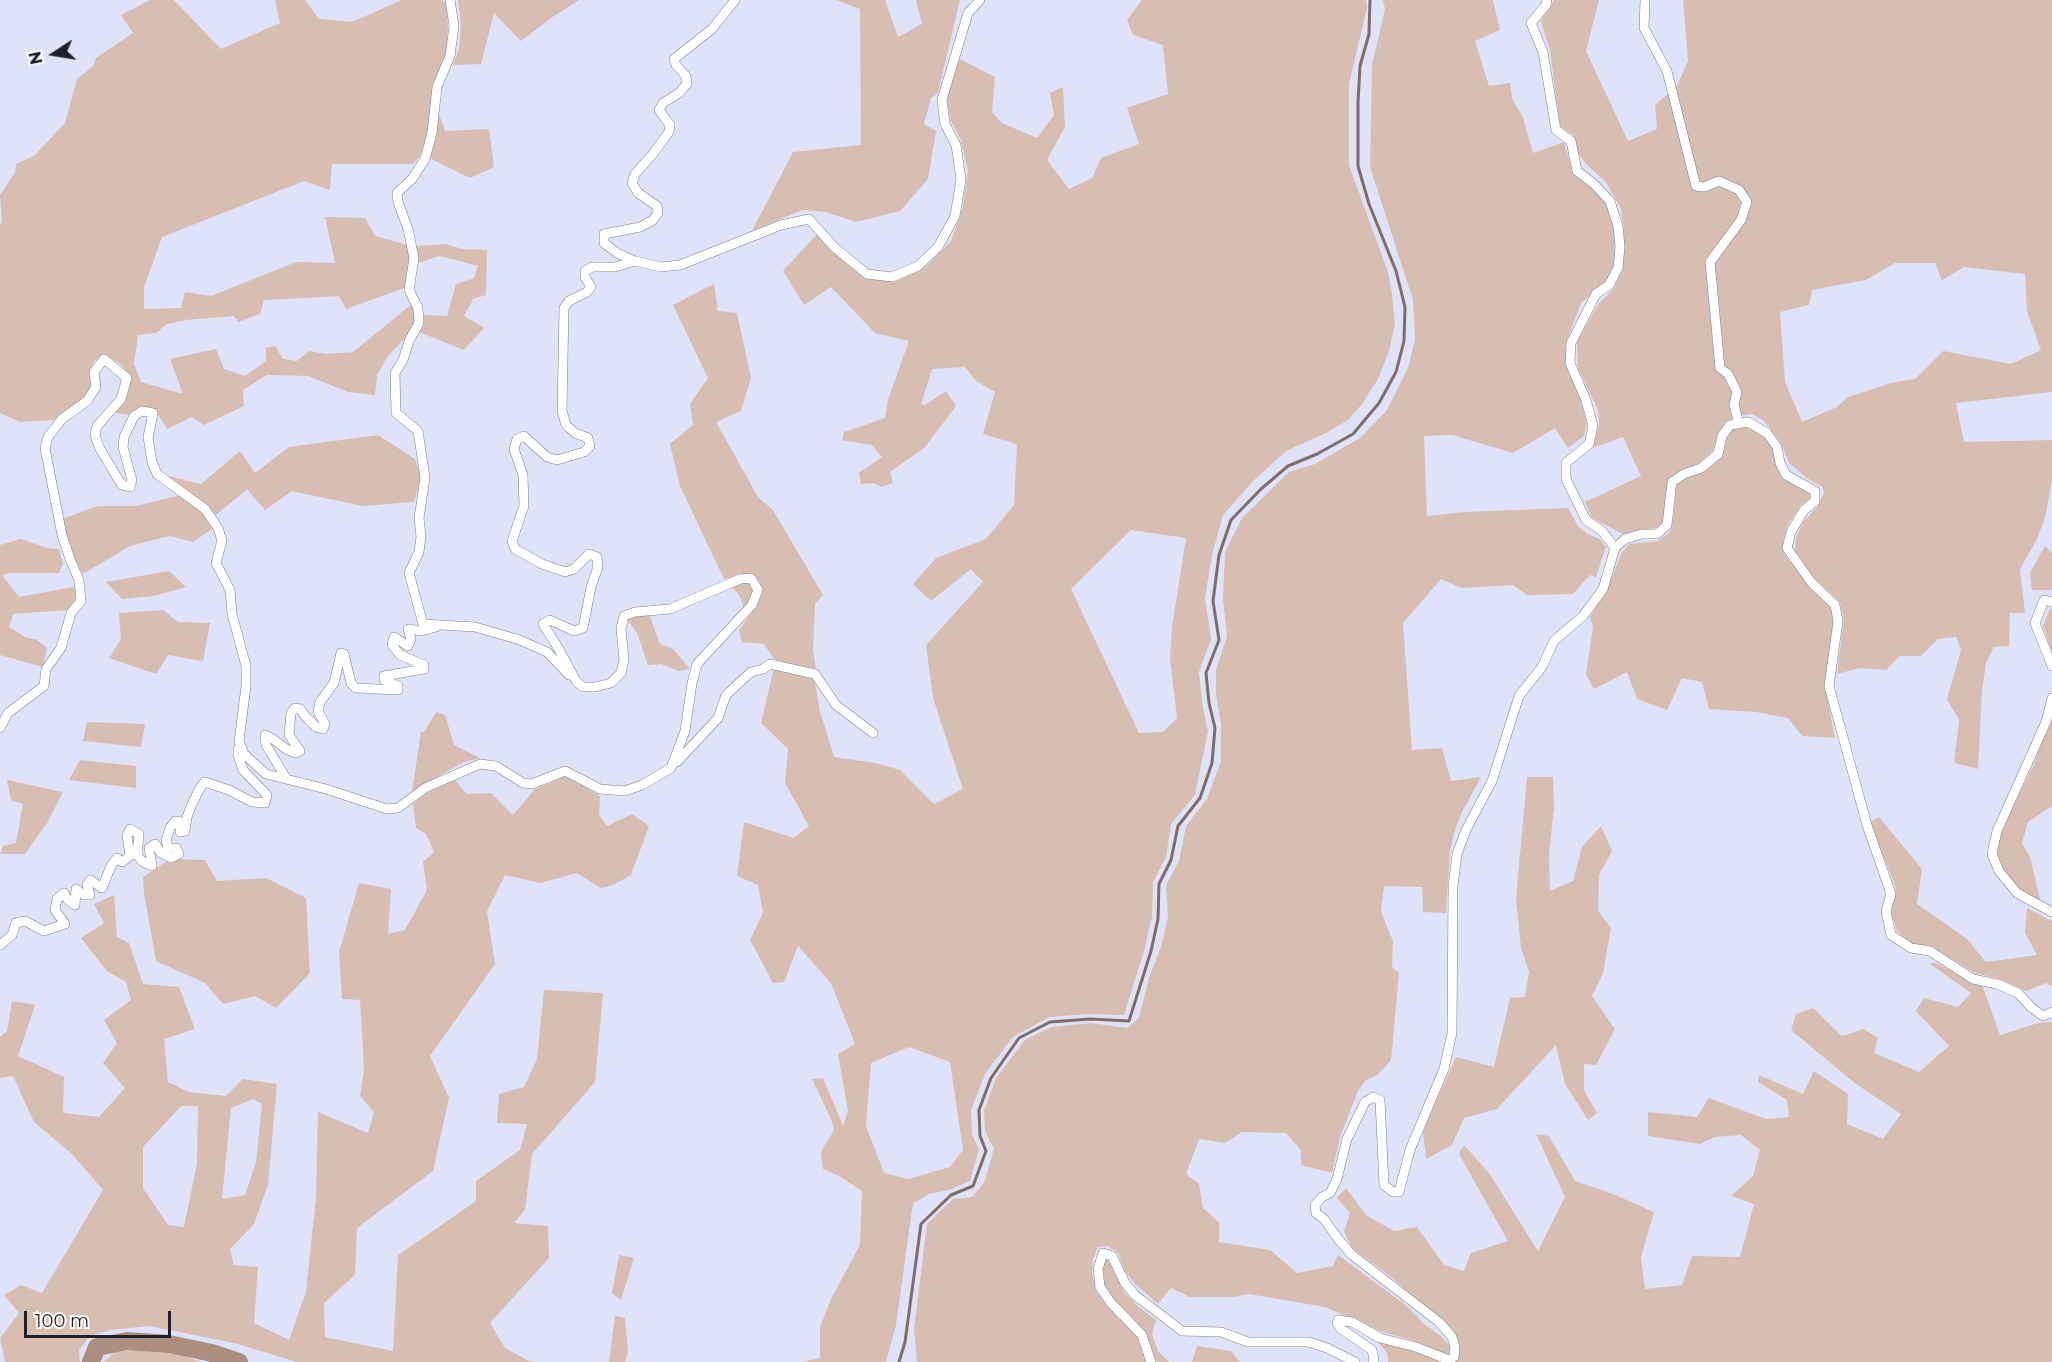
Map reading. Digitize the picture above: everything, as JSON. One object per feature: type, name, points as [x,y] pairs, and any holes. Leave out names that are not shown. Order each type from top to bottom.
[{"type":"street","points":[[450,0],[454,26],[450,56],[437,87],[432,133],[424,159],[412,178],[397,193],[414,258],[409,290],[418,308],[419,323],[395,373],[394,383],[396,413],[418,431],[425,478],[418,518],[421,537],[419,552],[409,573],[423,624],[475,627],[520,640],[547,652],[583,687],[595,687],[611,683],[621,673],[624,660],[621,629],[624,616],[635,612],[670,609],[741,579],[751,578],[758,590],[752,605],[697,664],[685,731],[671,768]]},
{"type":"street","points":[[735,0],[712,29],[674,59],[676,65],[687,76],[687,84],[659,110],[670,125],[669,132],[635,174],[632,183],[638,193],[657,206],[658,213],[653,220],[640,227],[604,234],[604,243],[617,253],[635,261],[662,267],[680,265],[781,225],[808,219],[834,247],[867,274],[892,277],[918,266],[938,246],[955,216],[961,179],[956,145],[945,124],[942,100],[968,13],[980,0]]},
{"type":"street","points":[[1547,0],[1546,5],[1531,23],[1543,52],[1556,130],[1571,141],[1577,171],[1594,184],[1610,201],[1618,226],[1620,247],[1618,268],[1609,285],[1596,294],[1571,343],[1570,363],[1586,400],[1593,426],[1589,444],[1566,463],[1566,479],[1586,520],[1602,531],[1616,548]]},
{"type":"street","points":[[1645,0],[1644,28],[1667,71],[1696,186],[1704,187],[1719,181],[1739,190],[1746,202],[1741,220],[1710,262],[1720,368],[1728,375],[1737,392],[1734,405],[1739,424]]},
{"type":"street","points":[[576,681],[543,624],[550,620],[574,631],[583,628],[591,587],[598,567],[597,557],[589,554],[574,569],[566,572],[542,564],[515,549],[512,541],[524,506],[523,475],[514,449],[517,439],[524,436],[547,457],[557,460],[584,452],[590,446],[588,438],[575,434],[566,425],[562,411],[564,308],[569,301],[587,292],[591,287],[585,277],[585,271],[592,267],[615,267],[635,261]]},
{"type":"street","points":[[0,728],[8,713],[44,686],[46,669],[61,648],[70,613],[81,601],[79,580],[62,535],[45,448],[48,436],[63,419],[87,401],[96,387],[94,372],[104,359],[127,378],[121,399],[97,426],[95,435],[99,447],[122,485],[130,487],[132,480],[123,447],[124,437],[134,416],[142,411],[153,413],[148,437],[152,462],[157,474],[205,508],[218,528],[222,541],[216,563],[230,590],[232,614],[246,666],[246,686],[238,754],[243,770],[267,795],[266,803],[252,802],[229,790],[205,782],[192,804],[185,831],[180,832],[180,822],[175,821],[170,828],[166,840],[168,848],[177,848],[179,854],[171,858],[161,853],[155,844],[149,848],[152,867],[137,855],[139,834],[130,828],[127,836],[130,856],[122,862],[117,858],[102,888],[90,880],[87,885],[90,895],[84,895],[76,889],[75,905],[64,893],[57,899],[55,910],[65,924],[44,931],[25,921],[16,923],[12,935],[0,945]]},
{"type":"street","points":[[1373,1362],[1372,1350],[1340,1328],[1338,1320],[1352,1322],[1380,1338],[1416,1347],[1449,1360],[1454,1356],[1455,1347],[1452,1337],[1439,1322],[1352,1255],[1324,1219],[1316,1213],[1315,1205],[1322,1197],[1330,1193],[1337,1179],[1347,1139],[1365,1102],[1373,1097],[1380,1100],[1383,1185],[1393,1192],[1399,1192],[1410,1150],[1444,1069],[1452,1033],[1453,887],[1460,846],[1492,781],[1520,696],[1542,667],[1554,640],[1583,616],[1603,589],[1616,548],[1626,539],[1642,534],[1657,534],[1667,525],[1672,482],[1684,474],[1701,468],[1718,454],[1722,436],[1730,425],[1748,422],[1767,433],[1777,447],[1780,463],[1786,475],[1815,491],[1815,501],[1804,510],[1791,532],[1787,548],[1811,582],[1834,605],[1838,621],[1829,686],[1867,825],[1891,894],[1886,911],[1892,934],[1911,948],[1930,951],[1973,979],[1997,984],[2018,993],[2043,1016],[2052,1012]]},
{"type":"street","points":[[2052,602],[2044,600],[2036,623],[2052,666]]},
{"type":"street","points":[[286,778],[267,745],[265,735],[286,749],[296,753],[300,751],[290,735],[291,713],[295,708],[300,709],[316,726],[323,729],[325,724],[318,711],[320,702],[334,683],[341,653],[344,654],[351,683],[356,688],[398,690],[398,686],[384,680],[384,676],[424,669],[424,665],[400,655],[392,645],[394,637],[408,646],[411,639],[408,629],[422,631],[441,626]]},
{"type":"street","points":[[239,741],[244,754],[266,774],[387,809],[398,808],[425,789],[480,764],[495,766],[523,783],[532,784],[565,771],[600,789],[626,791],[642,785],[671,768],[718,718],[726,695],[751,672],[763,669],[770,664],[815,674],[836,705],[873,733]]},
{"type":"street","points":[[2052,698],[2046,722],[1997,831],[1992,854],[2000,871],[2016,893],[2052,912]]},
{"type":"street","points":[[1151,1362],[1142,1335],[1111,1303],[1100,1287],[1098,1269],[1103,1253],[1112,1256],[1125,1283],[1136,1295],[1182,1331],[1221,1332],[1248,1342],[1309,1342],[1328,1348],[1355,1362]]},
{"type":"shaded area","points":[[150,0],[174,0],[221,49],[280,23],[275,0],[305,0],[319,19],[352,22],[402,0],[442,0],[446,3],[448,26],[446,56],[428,133],[420,156],[413,164],[332,164],[330,190],[304,181],[162,237],[144,287],[144,309],[181,308],[185,292],[211,296],[296,262],[335,263],[325,217],[365,218],[375,236],[408,245],[410,259],[407,287],[346,309],[339,296],[264,300],[260,314],[238,322],[234,316],[167,324],[156,333],[138,335],[134,364],[141,382],[183,394],[170,359],[216,349],[224,369],[245,376],[266,361],[266,348],[275,346],[283,359],[297,361],[309,351],[326,354],[353,352],[412,304],[416,322],[406,337],[388,356],[377,375],[375,395],[348,392],[308,376],[267,375],[243,390],[244,406],[204,425],[192,417],[167,429],[156,411],[141,407],[128,415],[112,412],[130,377],[120,363],[103,355],[93,362],[90,387],[85,398],[53,420],[20,422],[0,413],[0,225],[2,221],[0,195],[15,172],[16,164],[34,156],[65,123],[77,79],[93,66],[96,58],[133,33],[121,15]]},
{"type":"shaded area","points":[[458,0],[579,0],[521,41],[494,13],[481,64],[453,65],[459,49],[461,25]]},
{"type":"shaded area","points":[[836,0],[885,0],[898,37],[922,24],[916,0],[960,0],[938,93],[931,98],[924,124],[936,131],[928,179],[900,211],[856,222],[826,212],[802,210],[752,231],[793,152],[861,145],[860,9]]},
{"type":"shaded area","points":[[1142,0],[1366,0],[1367,8],[1349,84],[1349,165],[1388,272],[1395,324],[1389,351],[1378,379],[1362,404],[1348,420],[1286,451],[1253,481],[1223,515],[1212,555],[1205,598],[1211,639],[1199,672],[1208,731],[1195,795],[1171,824],[1166,857],[1153,882],[1152,917],[1124,1015],[1088,1014],[1049,1017],[1013,1037],[985,1074],[971,1110],[972,1135],[979,1149],[970,1181],[949,1190],[929,1194],[913,1203],[896,1325],[886,1362],[802,1362],[820,1358],[820,1327],[831,1299],[860,1245],[862,1191],[823,1169],[821,1152],[834,1130],[812,1079],[823,1078],[843,1126],[848,1111],[838,1054],[855,1044],[831,983],[798,946],[784,982],[773,983],[750,940],[763,913],[758,885],[737,876],[744,822],[794,838],[809,826],[785,783],[788,749],[761,723],[774,668],[800,674],[814,679],[820,711],[834,757],[875,763],[900,770],[934,804],[963,789],[933,698],[926,645],[983,582],[971,569],[931,601],[913,584],[936,558],[986,539],[1014,505],[1017,444],[983,434],[995,392],[976,381],[965,367],[932,369],[921,404],[925,405],[946,391],[956,406],[925,447],[890,472],[893,483],[881,487],[874,483],[861,484],[859,473],[882,457],[872,445],[842,440],[844,432],[885,418],[888,400],[909,341],[875,333],[831,287],[804,305],[783,271],[819,232],[834,251],[866,278],[895,282],[925,268],[951,241],[962,210],[968,171],[960,138],[950,119],[947,98],[960,59],[995,77],[992,112],[1002,123],[1037,138],[1054,115],[1050,93],[1063,87],[1065,127],[1047,160],[1069,189],[1092,178],[1101,158],[1139,144],[1127,108],[1168,94],[1163,45],[1133,35],[1127,20]],"holes":[[[1131,530],[1186,538],[1172,627],[1170,658],[1177,718],[1163,732],[1139,733],[1071,589]],[[909,1047],[950,1062],[963,1150],[950,1167],[908,1179],[884,1173],[866,1126],[871,1063]]]},
{"type":"shaded area","points":[[1383,0],[1493,0],[1500,30],[1475,41],[1489,86],[1510,83],[1512,98],[1523,118],[1533,153],[1564,142],[1573,172],[1606,201],[1615,227],[1614,267],[1607,281],[1581,303],[1567,340],[1566,363],[1581,401],[1587,424],[1584,436],[1568,448],[1555,428],[1513,453],[1452,435],[1424,436],[1427,516],[1464,512],[1568,508],[1578,526],[1587,534],[1600,539],[1606,547],[1596,577],[1590,575],[1573,594],[1527,595],[1513,585],[1462,588],[1441,579],[1403,623],[1412,750],[1442,748],[1451,781],[1481,777],[1455,830],[1450,850],[1446,913],[1423,912],[1422,887],[1384,886],[1381,912],[1393,941],[1392,967],[1399,973],[1391,1060],[1378,1075],[1366,1080],[1358,1091],[1341,1134],[1332,1173],[1301,1165],[1301,1150],[1286,1133],[1242,1132],[1225,1143],[1199,1139],[1186,1174],[1199,1184],[1203,1208],[1219,1222],[1219,1242],[1270,1250],[1297,1273],[1333,1266],[1338,1255],[1407,1306],[1423,1323],[1442,1337],[1451,1347],[1448,1356],[1417,1342],[1380,1331],[1325,1307],[1249,1294],[1232,1297],[1190,1297],[1171,1288],[1158,1304],[1135,1284],[1125,1271],[1118,1253],[1108,1246],[1098,1247],[1093,1259],[1092,1273],[1096,1291],[1107,1306],[1139,1336],[1146,1362],[917,1362],[914,1329],[927,1224],[953,1199],[972,1197],[984,1183],[994,1149],[985,1131],[984,1110],[996,1078],[1025,1040],[1051,1027],[1091,1023],[1127,1028],[1139,1018],[1168,917],[1166,885],[1179,861],[1186,826],[1207,799],[1221,761],[1221,723],[1216,695],[1216,670],[1227,636],[1223,599],[1225,552],[1242,518],[1289,472],[1315,464],[1360,438],[1387,410],[1408,368],[1415,339],[1413,300],[1370,167],[1372,65],[1385,9]]},
{"type":"shaded area","points":[[1554,0],[1599,0],[1586,51],[1628,141],[1657,129],[1655,105],[1677,86],[1688,61],[1683,0],[2052,0],[2052,392],[1956,403],[1964,442],[2052,440],[2052,481],[2045,518],[2037,539],[2020,569],[2025,613],[2010,613],[2009,646],[1994,647],[1986,663],[1982,691],[1978,769],[1954,763],[1959,720],[1947,699],[1961,650],[1956,637],[1938,639],[1921,656],[1899,656],[1886,670],[1860,668],[1837,674],[1844,619],[1840,602],[1816,580],[1795,550],[1796,538],[1803,522],[1817,507],[1824,493],[1822,487],[1789,463],[1780,441],[1763,420],[1751,414],[1736,416],[1724,423],[1713,451],[1698,464],[1681,471],[1669,480],[1663,524],[1655,528],[1623,534],[1592,518],[1585,502],[1641,476],[1623,437],[1593,448],[1599,424],[1598,410],[1578,368],[1577,342],[1598,305],[1614,288],[1623,268],[1624,234],[1621,209],[1606,182],[1588,166],[1578,153],[1573,135],[1560,126],[1550,51],[1541,21]],"holes":[[[1895,263],[1935,263],[1942,280],[1964,267],[2025,274],[2027,311],[2041,350],[2011,364],[1943,351],[1915,379],[1891,383],[1848,397],[1837,407],[1802,422],[1785,382],[1780,312],[1809,305],[1812,290],[1866,280]]]},
{"type":"shaded area","points":[[438,111],[445,131],[489,129],[494,167],[470,178],[429,158]]},
{"type":"shaded area","points":[[446,244],[462,249],[487,250],[486,295],[473,299],[464,316],[484,328],[464,350],[419,332],[423,315],[447,316],[456,284],[474,278],[478,266],[440,256],[417,263],[416,246]]},
{"type":"shaded area","points":[[714,284],[718,311],[737,313],[751,378],[741,411],[716,422],[758,497],[773,510],[823,595],[815,604],[813,649],[816,671],[774,659],[764,644],[742,642],[739,630],[755,608],[761,592],[760,582],[752,574],[724,579],[680,486],[670,444],[693,425],[690,404],[708,378],[673,305]]},
{"type":"shaded area","points":[[1747,426],[1763,433],[1773,446],[1777,464],[1813,493],[1811,498],[1800,506],[1787,527],[1783,542],[1784,554],[1809,586],[1830,606],[1834,620],[1825,685],[1835,738],[1802,736],[1788,718],[1756,712],[1709,709],[1702,682],[1682,678],[1667,710],[1637,699],[1627,672],[1594,689],[1586,674],[1593,627],[1590,617],[1607,590],[1621,554],[1629,544],[1658,541],[1670,532],[1677,483],[1685,477],[1704,472],[1722,457],[1727,438],[1733,428]]},
{"type":"shaded area","points":[[378,435],[415,459],[421,478],[414,502],[362,506],[292,491],[265,510],[247,489],[216,515],[206,504],[168,476],[201,484],[240,451],[255,473],[289,447]]},
{"type":"shaded area","points":[[181,495],[202,510],[212,529],[193,542],[170,536],[130,546],[83,574],[72,555],[62,519],[98,506],[136,506]]},
{"type":"shaded area","points":[[21,539],[47,548],[59,549],[63,563],[59,573],[2,575],[19,597],[73,587],[77,591],[75,600],[67,610],[13,614],[9,627],[25,637],[37,640],[47,648],[43,667],[0,655],[0,545]]},
{"type":"shaded area","points":[[2045,546],[2052,553],[2052,590],[2032,590],[2030,573]]},
{"type":"shaded area","points":[[169,571],[186,587],[154,596],[122,599],[106,582]]},
{"type":"shaded area","points":[[750,580],[755,590],[744,610],[741,598],[731,585]]},
{"type":"shaded area","points":[[2050,608],[2052,611],[2052,652],[2043,626]]},
{"type":"shaded area","points":[[163,610],[178,622],[210,623],[203,661],[168,655],[156,674],[109,658],[121,639],[119,613]]},
{"type":"shaded area","points":[[649,614],[660,644],[673,649],[690,669],[679,671],[661,664],[648,665],[637,633],[626,618]]},
{"type":"shaded area","points":[[2052,711],[2052,806],[2028,822],[2022,843],[2030,857],[2041,903],[2019,892],[2001,868],[1995,855],[2001,831],[2035,762]]},
{"type":"shaded area","points":[[436,712],[445,715],[454,745],[480,758],[464,762],[412,791],[421,732],[425,731]]},
{"type":"shaded area","points":[[87,722],[145,724],[141,747],[83,741]]},
{"type":"shaded area","points":[[80,760],[136,766],[136,788],[69,780]]},
{"type":"shaded area","points":[[566,776],[600,796],[599,815],[607,826],[632,814],[649,826],[631,875],[613,885],[601,888],[577,873],[540,883],[505,875],[487,911],[495,964],[430,1056],[449,1098],[433,1171],[357,1228],[355,1275],[324,1303],[325,1337],[393,1351],[398,1255],[476,1201],[476,1181],[520,1150],[527,1124],[497,1123],[499,1094],[524,1087],[537,1059],[544,990],[603,993],[595,1082],[532,1154],[525,1210],[514,1223],[548,1226],[549,1258],[490,1323],[505,1348],[529,1361],[538,1362],[297,1362],[234,1343],[149,1326],[111,1330],[90,1336],[79,1350],[80,1362],[5,1362],[0,1338],[19,1313],[4,1295],[21,1285],[42,1293],[103,1190],[73,1155],[34,1122],[13,1076],[0,1078],[0,1037],[7,1031],[12,1001],[35,1005],[18,1056],[64,1077],[63,1113],[99,1117],[125,1088],[103,1063],[117,1043],[104,1020],[131,1000],[126,982],[107,971],[81,938],[104,923],[94,904],[114,895],[117,937],[129,943],[143,984],[179,987],[195,1029],[164,1039],[168,1082],[189,1092],[226,1096],[243,1079],[277,1084],[268,1185],[254,1224],[230,1249],[234,1265],[258,1267],[254,1323],[289,1340],[306,1292],[316,1197],[318,1112],[368,1133],[374,1112],[360,1096],[364,1069],[360,1000],[342,999],[339,952],[359,883],[391,889],[388,934],[405,930],[427,890],[423,862],[434,852],[426,834],[416,828],[413,804],[429,792],[455,780],[467,794],[491,793],[513,815],[534,790]],"holes":[[[253,1099],[262,1104],[256,1163],[245,1195],[222,1199],[231,1108]],[[181,1106],[198,1106],[197,1163],[184,1227],[168,1225],[143,1188],[143,1147]]]},
{"type":"shaded area","points":[[1527,777],[1553,777],[1554,808],[1549,855],[1550,891],[1573,881],[1582,847],[1601,826],[1612,851],[1599,875],[1598,911],[1611,928],[1603,973],[1592,996],[1615,1029],[1596,1065],[1584,1064],[1584,1090],[1597,1113],[1588,1120],[1565,1084],[1556,1045],[1497,1109],[1464,1118],[1452,1145],[1426,1159],[1423,1131],[1456,1057],[1494,1067],[1510,998],[1525,997],[1529,972],[1521,948],[1516,899]]},
{"type":"shaded area","points":[[7,780],[63,792],[47,823],[25,854],[0,854],[3,846],[16,843],[23,804],[11,800]]},
{"type":"shaded area","points":[[1879,817],[1922,869],[1917,904],[1967,939],[1986,962],[2037,955],[2025,933],[2027,908],[2052,921],[2052,986],[2046,983],[2026,991],[2000,979],[1975,973],[1931,946],[1912,944],[1897,931],[1891,913],[1896,888],[1870,822]]},
{"type":"shaded area","points":[[170,859],[205,860],[217,881],[266,878],[306,898],[310,973],[276,1008],[255,996],[223,1004],[205,983],[156,961],[143,877]]},
{"type":"shaded area","points":[[1934,962],[1983,987],[2000,1035],[2038,1023],[2052,1022],[2052,1362],[1452,1362],[1458,1359],[1460,1351],[1454,1331],[1443,1319],[1351,1247],[1344,1231],[1350,1213],[1337,1198],[1346,1188],[1366,1215],[1394,1231],[1417,1227],[1444,1265],[1464,1271],[1471,1253],[1508,1241],[1459,1154],[1464,1145],[1489,1173],[1538,1251],[1565,1197],[1536,1134],[1549,1136],[1575,1181],[1654,1212],[1641,1257],[1645,1289],[1682,1285],[1692,1256],[1740,1257],[1754,1204],[1731,1196],[1753,1176],[1760,1150],[1741,1135],[1715,1137],[1700,1144],[1648,1136],[1648,1112],[1697,1117],[1709,1098],[1766,1119],[1789,1117],[1787,1100],[1758,1082],[1759,1075],[1803,1094],[1814,1071],[1848,1094],[1847,1124],[1883,1139],[1901,1114],[1856,1084],[1791,1030],[1796,1014],[1813,1008],[1842,1036],[1864,1029],[1878,1038],[1874,1053],[1919,1072],[1949,1046],[1916,1011],[1924,998],[1958,1007],[1971,993],[1930,964]]},
{"type":"shaded area","points":[[619,1255],[634,1258],[621,1300],[612,1293]]},
{"type":"shaded area","points":[[1108,1260],[1124,1292],[1156,1320],[1152,1334],[1158,1351],[1169,1362],[1154,1362],[1149,1349],[1103,1287],[1100,1270],[1103,1261]]},
{"type":"shaded area","points":[[615,1316],[625,1318],[628,1352],[625,1362],[609,1362]]},
{"type":"shaded area","points":[[1376,1340],[1414,1350],[1441,1362],[1388,1362],[1388,1354]]},
{"type":"shaded area","points":[[1197,1346],[1231,1351],[1240,1362],[1192,1362]]},
{"type":"shaded area","points":[[136,1350],[177,1354],[202,1362],[104,1362],[115,1352]]},
{"type":"waterway","points":[[899,1362],[905,1342],[921,1224],[951,1195],[973,1186],[986,1151],[980,1136],[979,1110],[991,1078],[1019,1038],[1050,1022],[1090,1019],[1129,1021],[1151,951],[1158,919],[1159,884],[1171,860],[1178,826],[1200,798],[1212,763],[1215,728],[1209,703],[1206,673],[1219,640],[1213,601],[1219,555],[1231,520],[1261,489],[1288,466],[1317,454],[1353,434],[1379,403],[1396,372],[1404,341],[1405,307],[1396,271],[1369,204],[1358,166],[1360,66],[1369,34],[1370,0]]},
{"type":"waterway","points":[[91,1362],[97,1347],[127,1341],[169,1344],[212,1353],[239,1362]]}]
